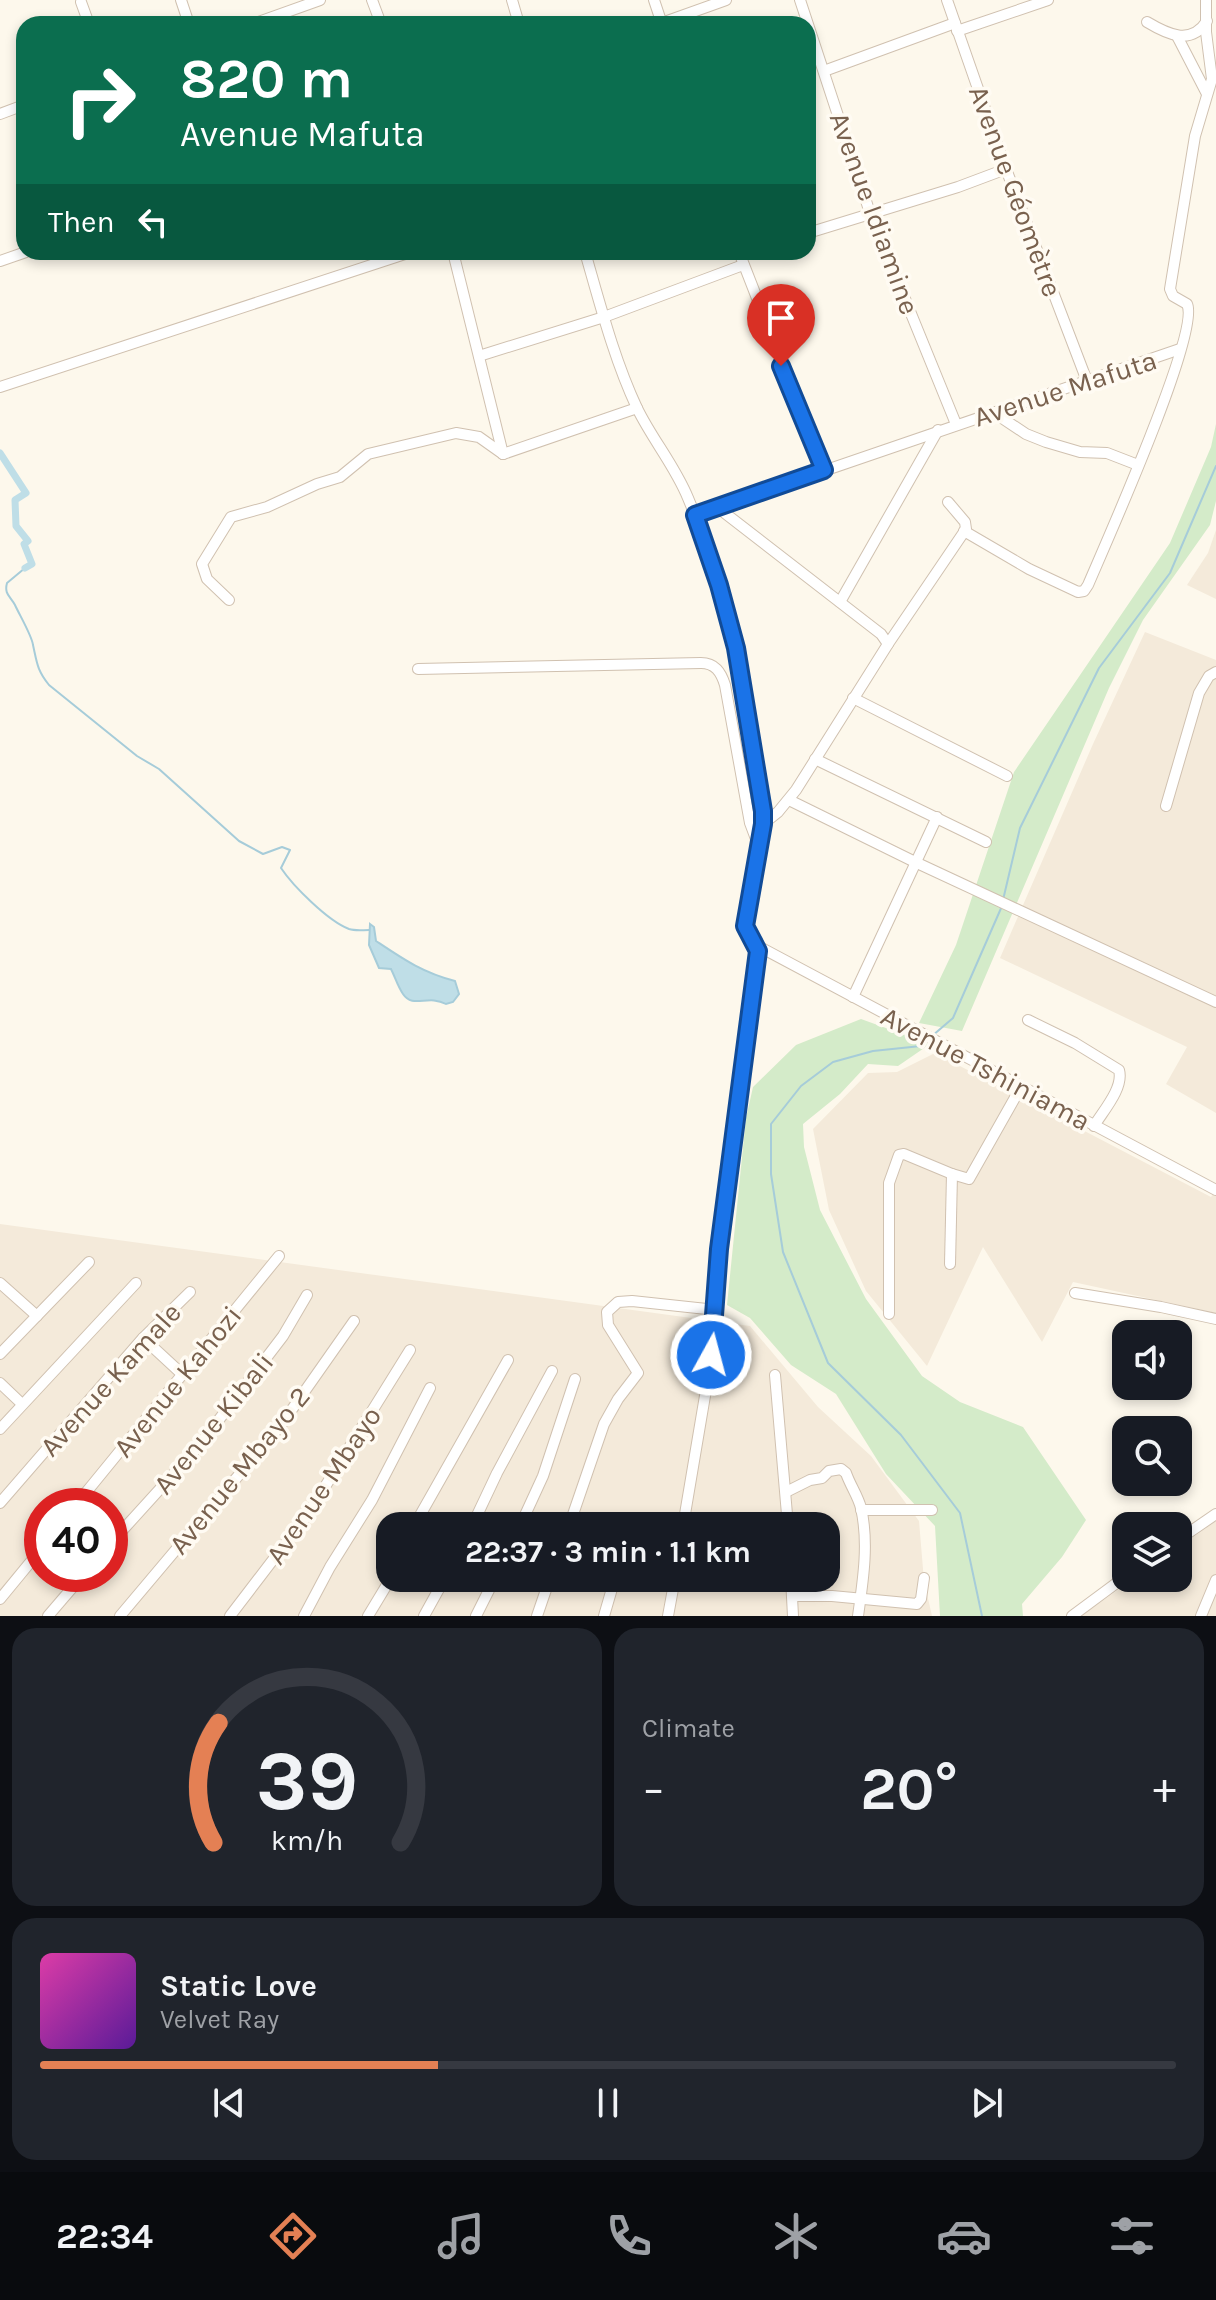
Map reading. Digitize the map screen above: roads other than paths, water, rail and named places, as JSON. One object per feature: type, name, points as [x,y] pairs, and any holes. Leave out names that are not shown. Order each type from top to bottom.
[{"type":"street","points":[[275,16],[320,0]]},
{"type":"street","points":[[683,16],[726,0]]},
{"type":"street","name":"Avenue Géomètre","points":[[947,0],[1006,169],[1087,381]]},
{"type":"street","points":[[824,71],[1048,0]]},
{"type":"street","name":"Avenue Mafuta","points":[[695,515],[1180,349],[1190,309],[1185,302],[1172,295],[1170,289],[1195,136],[1212,79],[1206,0]]},
{"type":"street","points":[[1147,22],[1177,36],[1193,34],[1207,21]]},
{"type":"street","points":[[1177,36],[1207,94]]},
{"type":"street","name":"Avenue Idiamine","points":[[816,47],[870,213],[956,424]]},
{"type":"street","points":[[816,230],[1006,169]]},
{"type":"street","points":[[0,387],[387,260]]},
{"type":"street","points":[[455,260],[503,454]]},
{"type":"street","points":[[587,260],[637,408],[681,482],[719,585],[736,648],[763,824],[745,926],[756,945],[757,962],[719,1249],[708,1378],[685,1512]]},
{"type":"street","points":[[479,356],[604,317],[733,260]]},
{"type":"street","points":[[744,260],[824,470]]},
{"type":"street","points":[[964,531],[1029,569],[1082,592],[1088,585],[1138,465],[1180,349]]},
{"type":"street","points":[[503,454],[637,408]]},
{"type":"street","points":[[993,412],[1026,434],[1046,442],[1080,452],[1107,453],[1138,465]]},
{"type":"street","points":[[840,602],[938,430]]},
{"type":"street","points":[[229,600],[207,579],[202,564],[226,522],[233,516],[267,507],[340,477],[368,454],[403,448],[445,434],[473,435],[503,454]]},
{"type":"street","points":[[763,824],[789,800],[964,531],[965,522],[948,502]]},
{"type":"street","points":[[717,507],[881,634],[888,644]]},
{"type":"street","points":[[418,669],[712,665],[719,671],[725,685],[750,823],[759,847]]},
{"type":"street","points":[[1166,806],[1199,693],[1209,676],[1216,672]]},
{"type":"street","points":[[853,698],[1007,776]]},
{"type":"street","points":[[815,759],[986,842]]},
{"type":"street","points":[[789,800],[1216,1002]]},
{"type":"street","points":[[853,997],[937,817]]},
{"type":"street","name":"Avenue Tshiniama","points":[[756,945],[1216,1190]]},
{"type":"street","points":[[757,962],[770,953]]},
{"type":"street","points":[[1028,1020],[1075,1043],[1119,1070],[1119,1085],[1094,1126]]},
{"type":"street","points":[[889,1314],[889,1183],[898,1156],[904,1154],[970,1178],[1021,1087]]},
{"type":"street","points":[[950,1264],[952,1174]]},
{"type":"street","name":"Avenue Kahozi","points":[[90,1488],[279,1256]]},
{"type":"street","points":[[0,1354],[89,1262]]},
{"type":"street","points":[[0,1283],[37,1316]]},
{"type":"street","points":[[0,1429],[136,1283]]},
{"type":"street","name":"Avenue Kamale","points":[[0,1503],[143,1338],[190,1292]]},
{"type":"street","points":[[1075,1293],[1216,1319]]},
{"type":"street","name":"Avenue Kibali","points":[[128,1524],[198,1447],[283,1336],[307,1295]]},
{"type":"street","points":[[574,1512],[604,1424],[638,1373],[608,1325],[607,1312],[618,1302],[632,1301],[716,1310]]},
{"type":"street","name":"Avenue Mbayo 2","points":[[120,1616],[281,1425],[354,1321]]},
{"type":"street","points":[[143,1338],[183,1375]]},
{"type":"street","name":"Avenue Mbayo","points":[[230,1616],[308,1514],[410,1350]]},
{"type":"street","points":[[422,1512],[508,1360]]},
{"type":"street","points":[[479,1512],[552,1371]]},
{"type":"street","points":[[775,1375],[787,1512]]},
{"type":"street","points":[[527,1512],[538,1490],[575,1379]]},
{"type":"street","points":[[0,1383],[22,1404]]},
{"type":"street","points":[[304,1616],[372,1500],[430,1388]]},
{"type":"street","points":[[786,1492],[810,1480],[822,1478],[829,1471],[843,1469],[861,1510],[864,1573],[858,1616]]},
{"type":"street","points":[[861,1510],[932,1510]]},
{"type":"street","points":[[1192,1530],[1216,1514]]},
{"type":"street","points":[[1205,1521],[1216,1526]]},
{"type":"street","points":[[0,1599],[24,1570]]},
{"type":"street","points":[[792,1596],[861,1598],[917,1604],[921,1599],[924,1578]]},
{"type":"street","points":[[1201,1616],[1216,1580]]},
{"type":"street","points":[[1072,1616],[1112,1586]]},
{"type":"street","points":[[48,1616],[69,1592]]},
{"type":"street","points":[[368,1616],[383,1592]]},
{"type":"street","points":[[424,1616],[437,1592]]},
{"type":"street","points":[[476,1616],[488,1592]]},
{"type":"street","points":[[537,1616],[545,1592]]},
{"type":"street","points":[[604,1616],[611,1592]]},
{"type":"street","points":[[668,1616],[672,1592]]},
{"type":"street","points":[[792,1592],[793,1616]]},
{"type":"water","points":[[370,924],[374,927],[376,941],[423,970],[455,981],[459,994],[453,1002],[446,1004],[407,998],[391,969],[379,968],[369,945]]},
{"type":"waterway","points":[[0,453],[26,493],[15,500],[16,526],[28,541],[24,544],[32,564],[25,568]]},
{"type":"waterway","points":[[1003,900],[1020,828],[1099,668],[1170,573],[1216,466]]},
{"type":"waterway","points":[[25,568],[7,583],[6,590],[28,631],[38,666],[49,685],[137,756],[159,769],[239,841],[263,854],[282,847],[290,850],[281,868],[302,893],[341,925],[351,930],[369,930]]},
{"type":"waterway","points":[[932,1036],[953,1018],[1002,906]]},
{"type":"waterway","points":[[927,1040],[921,1046],[873,1051],[833,1062],[801,1086],[771,1124],[771,1174],[783,1252],[828,1363],[901,1435],[960,1513],[982,1616]]}]
